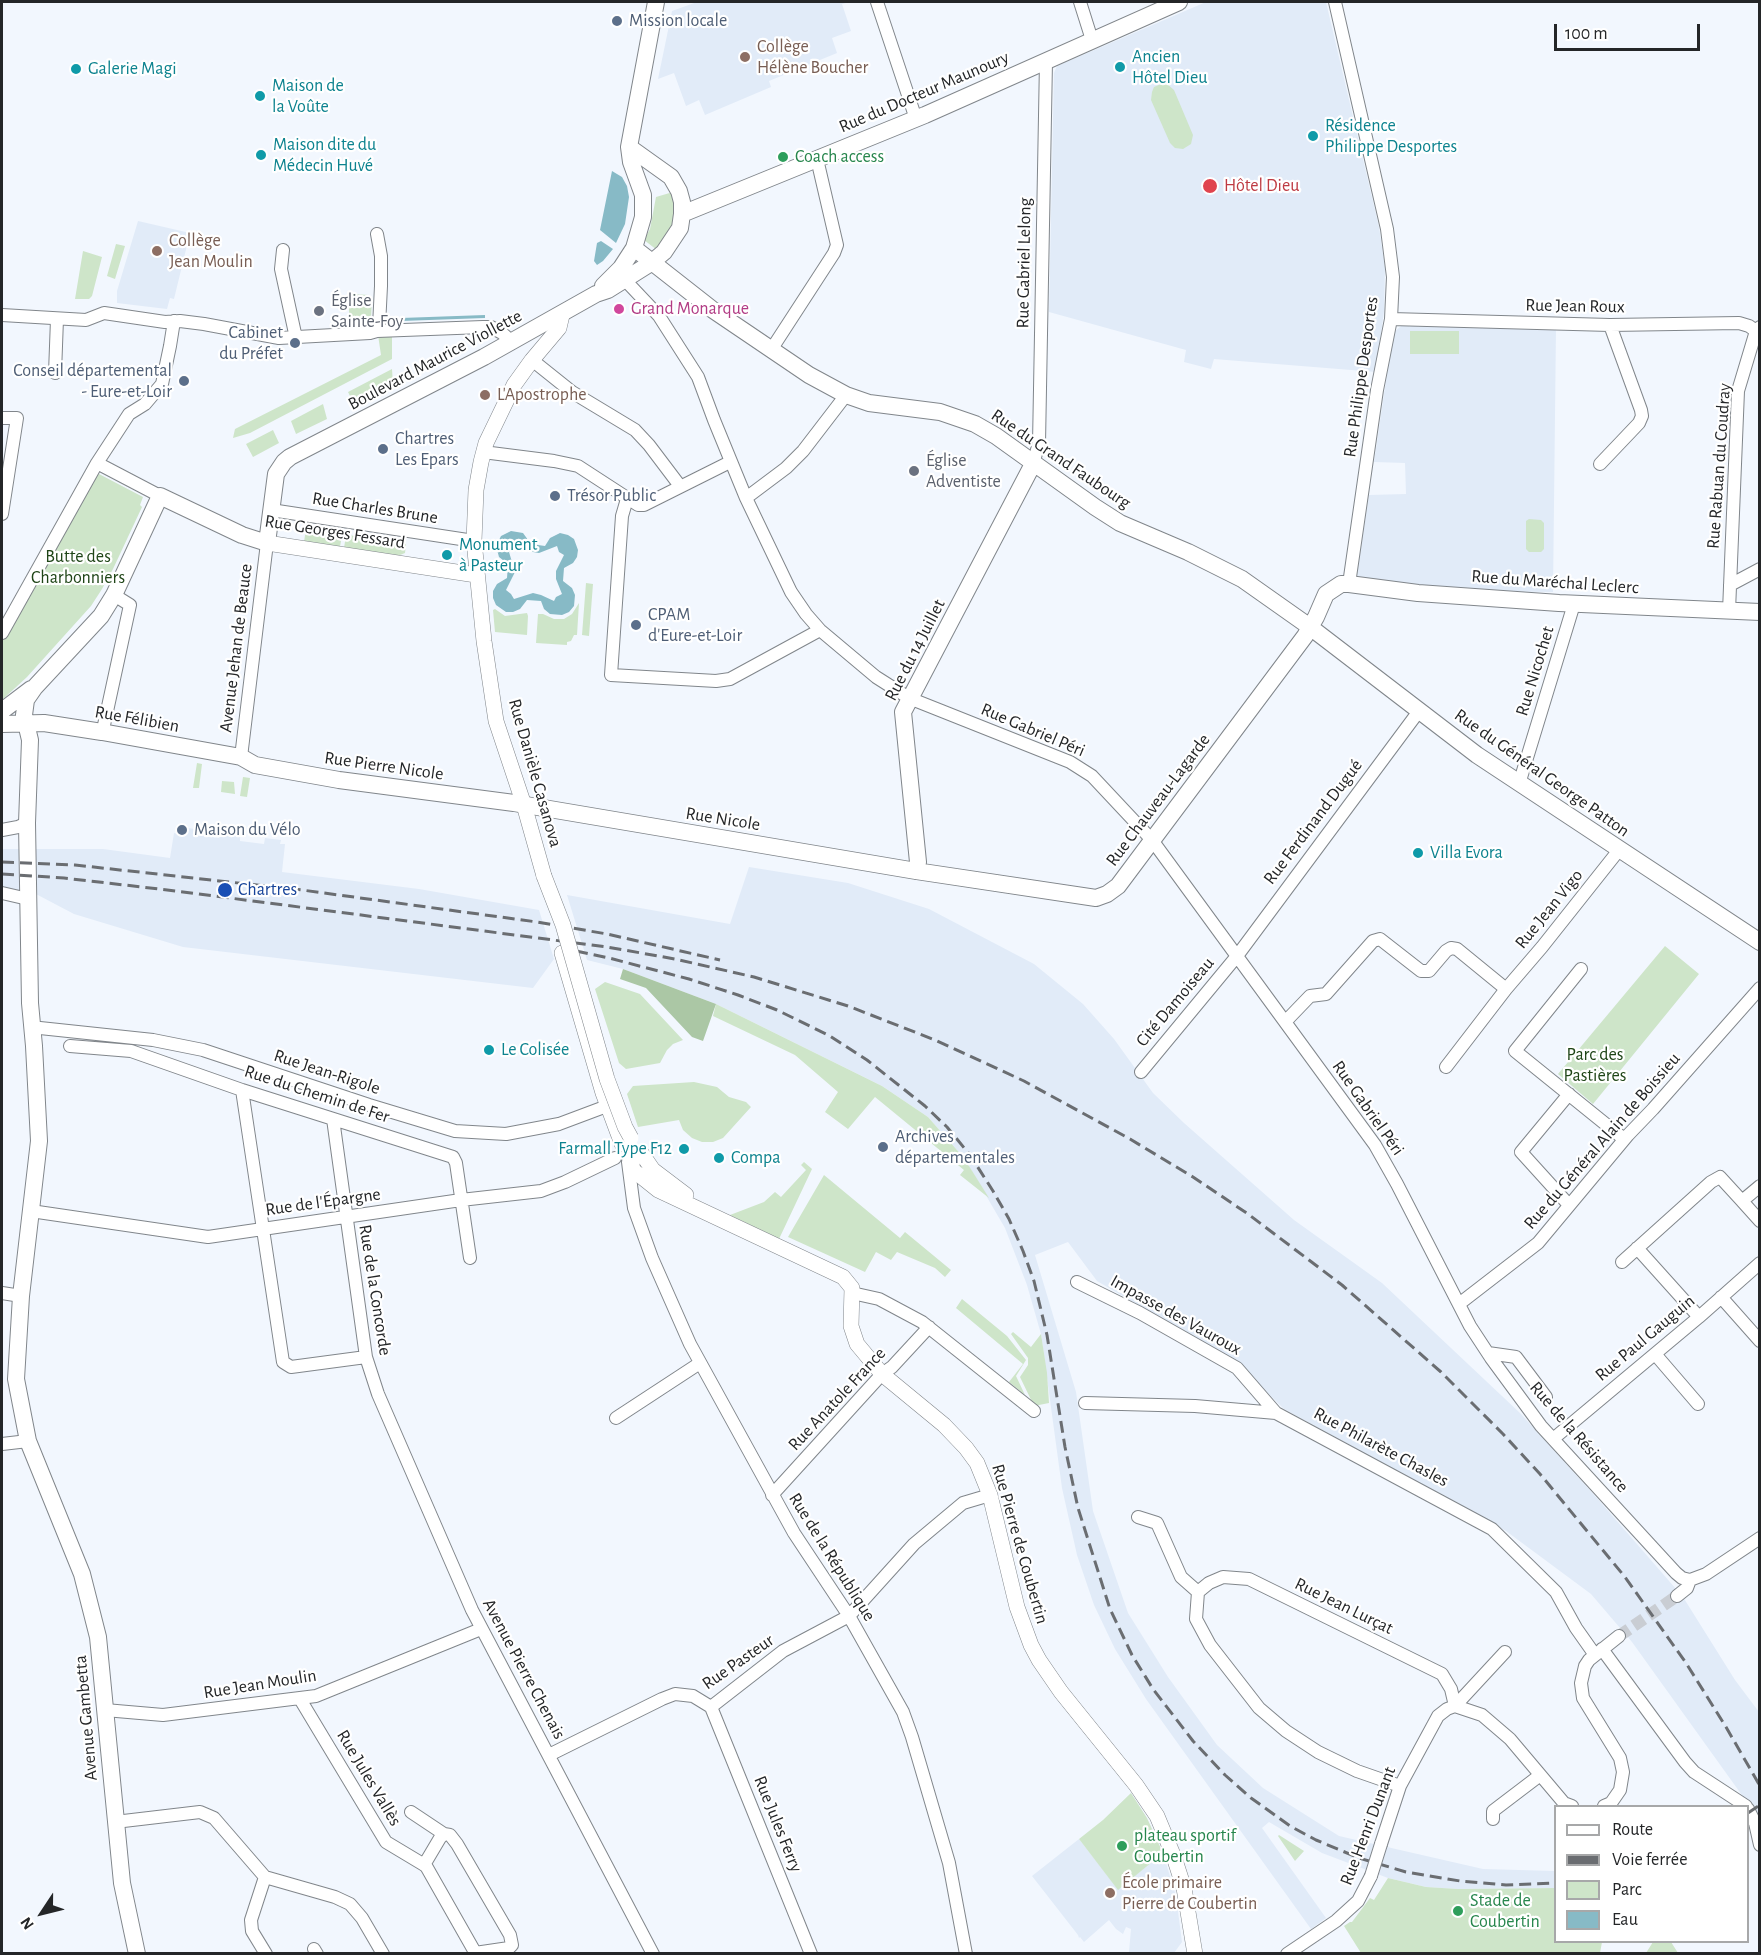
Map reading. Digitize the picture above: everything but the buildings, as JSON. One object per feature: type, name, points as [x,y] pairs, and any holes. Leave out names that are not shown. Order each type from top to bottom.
[{"type":"main road","points":[[596,294],[621,268],[634,248],[643,217],[644,195],[631,162],[629,147],[656,2]]},
{"type":"main road","name":"Rue du Docteur Maunoury","points":[[682,214],[916,119],[1179,2]]},
{"type":"main road","points":[[596,294],[608,290],[651,263],[664,252],[680,228],[682,214],[679,191],[671,177],[629,147]]},
{"type":"main road","points":[[641,187],[671,177]]},
{"type":"main road","name":"Rue du Grand Faubourg","points":[[634,248],[713,310],[809,375],[846,395],[869,403],[940,412],[975,424],[996,436],[1095,507],[1120,522],[1233,574],[1310,627]]},
{"type":"main road","name":"Boulevard Maurice Viollette","points":[[271,510],[276,474],[279,467],[291,457],[513,342],[596,294]]},
{"type":"main road","name":"Rue du 14 Juillet","points":[[916,871],[918,862],[903,712],[1034,464]]},
{"type":"main road","points":[[2,711],[35,687],[101,616],[114,595],[160,496]]},
{"type":"main road","name":"Rue Georges Fessard","points":[[160,496],[242,535],[267,543]]},
{"type":"main road","points":[[267,543],[271,510]]},
{"type":"main road","points":[[1293,614],[1322,601],[1333,588],[1341,584],[1349,584]]},
{"type":"main road","name":"Rue du Maréchal Leclerc","points":[[1349,584],[1418,593],[1574,604],[1760,612]]},
{"type":"main road","name":"Rue Chauveau-Lagarde","points":[[916,871],[1096,898],[1107,894],[1118,886],[1310,627],[1322,601]]},
{"type":"main road","name":"Rue du Général George Patton","points":[[1310,627],[1477,755],[1760,942]]},
{"type":"main road","name":"Avenue Gambetta","points":[[35,687],[26,700],[24,715],[30,740],[27,823],[30,1003],[39,1141],[21,1296],[16,1379],[28,1442],[82,1574],[98,1637],[122,1882],[137,1953]]},
{"type":"main road","name":"Rue Félibien","points":[[2,724],[44,723],[241,757]]},
{"type":"main road","name":"Rue Pierre Nicole","points":[[241,757],[255,765],[281,770],[524,805]]},
{"type":"main road","name":"Rue Nicole","points":[[524,805],[916,871]]},
{"type":"street","points":[[877,2],[916,119]]},
{"type":"street","points":[[1080,2],[1092,40]]},
{"type":"street","name":"Rue Philippe Desportes","points":[[1335,2],[1387,229],[1393,277],[1391,319],[1375,400],[1349,584]]},
{"type":"street","name":"Rue Gabriel Lelong","points":[[1034,464],[1039,443],[1046,61]]},
{"type":"street","points":[[771,350],[837,245],[817,159]]},
{"type":"street","points":[[377,234],[381,256],[380,316],[377,331]]},
{"type":"street","points":[[283,250],[281,269],[296,338]]},
{"type":"street","name":"Rue Gabriel Péri","points":[[625,280],[659,316],[698,377],[730,462],[797,603],[820,630],[876,678],[909,698],[1070,762],[1092,776],[1152,840],[1375,1145],[1441,1270]]},
{"type":"street","points":[[2,315],[86,320],[104,313],[165,322],[204,324],[279,338],[377,331],[491,327],[513,342]]},
{"type":"street","name":"Rue Danièle Casanova","points":[[562,315],[559,328],[514,385],[483,452],[476,490],[474,541],[476,575],[496,721],[524,805],[562,953],[607,1106],[627,1152]]},
{"type":"street","points":[[55,373],[57,319]]},
{"type":"street","name":"Rue Jean Roux","points":[[1391,319],[1610,325],[1739,323],[1758,329]]},
{"type":"street","points":[[2,633],[97,463],[129,414],[145,404],[162,384],[174,321]]},
{"type":"street","points":[[1600,464],[1639,423],[1642,416],[1610,325]]},
{"type":"street","name":"Rue Rabuan du Coudray","points":[[1729,611],[1738,391],[1758,329]]},
{"type":"street","points":[[532,360],[572,392],[635,430],[680,486]]},
{"type":"street","points":[[746,498],[786,468],[803,451],[846,395]]},
{"type":"street","points":[[2,418],[17,418],[2,514]]},
{"type":"street","points":[[483,452],[578,466],[638,505],[644,505],[730,462]]},
{"type":"street","points":[[97,463],[160,496]]},
{"type":"street","points":[[627,499],[622,516],[611,675],[716,681],[730,679],[820,630]]},
{"type":"street","name":"Rue Charles Brune","points":[[271,510],[474,541]]},
{"type":"street","name":"Rue Georges Fessard","points":[[267,543],[476,575]]},
{"type":"street","name":"Avenue Jehan de Beauce","points":[[241,757],[267,543]]},
{"type":"street","points":[[1730,585],[1760,569]]},
{"type":"street","points":[[104,725],[130,605],[114,595]]},
{"type":"street","name":"Rue Nicochet","points":[[1519,783],[1574,604]]},
{"type":"street","name":"Rue Ferdinand Dugué","points":[[1237,956],[1419,711]]},
{"type":"street","points":[[2,830],[27,823]]},
{"type":"street","name":"Rue Jean Vigo","points":[[1446,1067],[1619,850]]},
{"type":"street","name":"Rue Danièle Casanova","points":[[544,876],[563,926],[607,1079],[625,1127],[627,1152]]},
{"type":"street","points":[[2,893],[28,899]]},
{"type":"street","points":[[1285,1022],[1310,996],[1326,994],[1373,941],[1380,939],[1421,971],[1430,971],[1446,951],[1451,948],[1457,949],[1506,989]]},
{"type":"street","name":"Cité Damoiseau","points":[[1141,1072],[1237,956]]},
{"type":"street","points":[[1581,969],[1515,1051],[1624,1139]]},
{"type":"street","name":"Rue du Général Alain de Boissieu","points":[[1459,1304],[1538,1242],[1624,1139],[1760,988]]},
{"type":"street","name":"Rue Jean-Rigole","points":[[32,1029],[153,1040],[203,1050],[455,1131],[506,1134],[559,1124],[607,1106]]},
{"type":"street","name":"Rue du Chemin de Fer","points":[[70,1046],[131,1051],[242,1090],[453,1157],[456,1163],[470,1257]]},
{"type":"street","points":[[242,1090],[283,1362],[291,1367],[366,1357]]},
{"type":"street","points":[[1569,1094],[1521,1152],[1569,1205]]},
{"type":"street","name":"Rue de la Concorde","points":[[333,1119],[366,1357],[378,1394]]},
{"type":"street","points":[[627,1152],[633,1170],[658,1190],[843,1277],[849,1283],[852,1293],[879,1299],[928,1327],[1034,1411]]},
{"type":"street","name":"Rue de la République","points":[[627,1152],[634,1208],[652,1258],[690,1344],[772,1495],[801,1545],[849,1616],[903,1712],[949,1863],[966,1953]]},
{"type":"street","name":"Rue de l'Épargne","points":[[31,1211],[208,1237],[461,1200],[541,1191],[627,1152]]},
{"type":"street","points":[[1622,1262],[1710,1182],[1720,1177],[1760,1221]]},
{"type":"street","points":[[1742,1201],[1760,1186]]},
{"type":"street","points":[[1637,1248],[1699,1317]]},
{"type":"street","name":"Rue Paul Gauguin","points":[[1553,1439],[1760,1263]]},
{"type":"street","name":"Rue de la Résistance","points":[[1441,1270],[1488,1353],[1540,1426],[1676,1573],[1690,1580]]},
{"type":"street","name":"Impasse des Vauroux","points":[[1077,1282],[1140,1313],[1237,1368],[1276,1413]]},
{"type":"street","points":[[2,1293],[21,1296]]},
{"type":"street","name":"Rue Pierre de Coubertin","points":[[852,1293],[851,1326],[857,1344],[882,1374],[960,1440],[977,1463],[990,1495],[1017,1607],[1031,1646],[1061,1692],[1136,1785],[1157,1816],[1184,1888],[1195,1953]]},
{"type":"street","points":[[1721,1297],[1760,1341]]},
{"type":"street","name":"Rue Anatole France","points":[[772,1495],[928,1327]]},
{"type":"street","points":[[1488,1353],[1516,1357],[1546,1397]]},
{"type":"street","points":[[1655,1354],[1698,1404]]},
{"type":"street","points":[[616,1418],[700,1363]]},
{"type":"street","name":"Avenue Pierre Chenais","points":[[378,1394],[481,1629],[653,1953]]},
{"type":"street","name":"Rue Philarète Chasles","points":[[1085,1402],[1195,1406],[1276,1413],[1492,1529],[1556,1592],[1576,1628],[1598,1652],[1684,1762],[1694,1772],[1742,1805]]},
{"type":"street","points":[[2,1444],[28,1442]]},
{"type":"street","name":"Rue Pasteur","points":[[549,1755],[675,1694],[693,1696],[711,1707],[783,1651],[849,1616],[914,1544],[963,1503],[990,1495]]},
{"type":"street","points":[[1138,1517],[1157,1523],[1181,1577],[1198,1592],[1196,1619],[1210,1645],[1259,1708],[1286,1731],[1318,1752],[1357,1771],[1400,1786]]},
{"type":"street","points":[[1677,1596],[1688,1588],[1690,1580],[1706,1574],[1760,1538]]},
{"type":"street","name":"Rue Jean Lurçat","points":[[1198,1592],[1209,1583],[1223,1577],[1249,1579],[1442,1674],[1451,1689],[1455,1706]]},
{"type":"street","name":"Rue Jean Moulin","points":[[105,1710],[163,1715],[316,1696],[481,1629]]},
{"type":"street","points":[[1606,1805],[1611,1803],[1620,1790],[1623,1772],[1620,1758],[1583,1698],[1581,1683],[1585,1666],[1598,1652],[1619,1636]]},
{"type":"street","name":"Rue Henri Dunant","points":[[1293,1952],[1336,1921],[1358,1901],[1371,1876],[1400,1786],[1438,1716],[1455,1706],[1505,1652]]},
{"type":"street","name":"Rue Jules Vallès","points":[[300,1699],[386,1842],[424,1865],[475,1953]]},
{"type":"street","points":[[1455,1706],[1482,1715],[1510,1739],[1539,1776],[1564,1803],[1569,1805]]},
{"type":"street","name":"Rue Jules Ferry","points":[[711,1707],[811,1953]]},
{"type":"street","points":[[1493,1819],[1493,1811],[1539,1776]]},
{"type":"street","points":[[1749,1810],[1757,1829],[1760,1845]]},
{"type":"street","points":[[115,1822],[200,1812],[214,1818],[265,1877],[335,1897],[350,1904],[363,1917],[383,1953]]},
{"type":"street","points":[[411,1812],[444,1834],[450,1835],[458,1844],[510,1935],[512,1945],[509,1948],[475,1953]]},
{"type":"street","points":[[424,1865],[444,1834]]},
{"type":"street","points":[[265,1877],[251,1920],[252,1930],[266,1953]]},
{"type":"shaded area","name":"Collège Hélène Boucher","points":[[697,2],[850,2],[842,4],[851,31],[832,38],[837,53],[769,81],[771,87],[705,115],[699,100],[686,106],[674,73],[658,79],[672,11]]},
{"type":"shaded area","name":"Hôtel Dieu","points":[[1206,2],[1326,2],[1379,227],[1385,268],[1384,311],[1376,372],[1214,359],[1211,369],[1184,362],[1186,350],[1049,312],[1054,73],[1057,66]]},
{"type":"shaded area","name":"Collège Jean Moulin","points":[[138,221],[190,233],[174,299],[170,298],[167,309],[117,303],[117,291]]},
{"type":"shaded area","points":[[1401,326],[1556,327],[1553,592],[1462,591],[1362,581],[1357,575],[1369,495],[1406,494],[1405,463],[1374,462],[1393,333]]},
{"type":"shaded area","points":[[180,827],[195,829],[194,835],[219,838],[220,834],[240,836],[240,841],[264,844],[265,838],[281,840],[280,844],[285,844],[282,872],[419,889],[539,910],[554,959],[533,988],[183,947],[74,914],[34,893],[2,888],[2,849],[103,849],[170,858],[174,833],[179,834]]},
{"type":"shaded area","points":[[749,867],[848,883],[929,909],[1034,964],[1083,1004],[1114,1039],[1153,1093],[1184,1123],[1294,1220],[1382,1283],[1520,1413],[1683,1597],[1735,1680],[1759,1712],[1759,1819],[1749,1824],[1749,1805],[1632,1642],[1591,1594],[1506,1531],[1284,1409],[1236,1362],[1097,1281],[1068,1242],[1035,1255],[1076,1392],[1093,1511],[1128,1613],[1168,1677],[1217,1745],[1263,1788],[1339,1836],[1483,1869],[1554,1871],[1554,1888],[1426,1887],[1388,1878],[1322,1853],[1269,1822],[1262,1828],[1326,1918],[1311,1929],[1146,1699],[1115,1649],[1094,1605],[1077,1555],[1062,1488],[1041,1334],[1027,1285],[1005,1228],[964,1158],[928,1117],[882,1086],[716,1004],[623,969],[587,960],[567,895],[730,924]]},
{"type":"shaded area","name":"École primaire Pierre de Coubertin","points":[[1079,1839],[1118,1889],[1163,1853],[1176,1896],[1182,1942],[1174,1953],[1129,1952],[1131,1929],[1126,1927],[1123,1934],[1109,1920],[1084,1942],[1079,1938],[1032,1876]]},
{"type":"green space","points":[[1166,83],[1174,90],[1193,135],[1191,144],[1183,149],[1175,148],[1170,143],[1151,100],[1154,87]]},
{"type":"green space","points":[[673,192],[676,208],[671,229],[657,250],[644,240],[650,229],[656,197]]},
{"type":"green space","points":[[116,244],[125,246],[115,279],[107,276]]},
{"type":"green space","points":[[83,251],[102,257],[92,296],[89,299],[75,299]]},
{"type":"green space","points":[[352,294],[369,295],[372,299],[369,320],[352,323],[349,320],[349,297]]},
{"type":"green space","points":[[1410,331],[1459,331],[1459,354],[1410,354]]},
{"type":"green space","points":[[392,334],[392,359],[250,433],[233,438],[235,429],[381,355],[378,335]]},
{"type":"green space","points":[[392,369],[393,385],[354,404],[348,392]]},
{"type":"green space","points":[[323,404],[327,419],[296,434],[291,421]]},
{"type":"green space","points":[[273,430],[279,443],[253,457],[246,444]]},
{"type":"green space","name":"Butte des Charbonniers","points":[[99,474],[143,497],[140,505],[142,507],[113,569],[91,606],[27,677],[2,700],[2,636],[96,475]]},
{"type":"green space","points":[[1541,520],[1544,523],[1544,549],[1541,552],[1529,552],[1526,549],[1526,521]]},
{"type":"green space","points":[[306,529],[342,535],[340,547],[304,542]]},
{"type":"green space","points":[[346,535],[406,544],[405,553],[395,557],[344,548]]},
{"type":"green space","points":[[586,583],[593,584],[589,636],[582,635]]},
{"type":"green space","points":[[579,603],[577,635],[567,642],[567,645],[536,643],[538,614],[554,619],[564,619],[572,614]]},
{"type":"green space","points":[[493,610],[505,616],[527,613],[527,635],[495,632]]},
{"type":"green space","points":[[197,763],[202,764],[199,788],[193,788]]},
{"type":"green space","points":[[243,777],[250,778],[247,797],[240,796]]},
{"type":"green space","points":[[222,781],[234,782],[235,794],[221,792]]},
{"type":"green space","name":"Parc des Pastières","points":[[1665,946],[1699,974],[1593,1104],[1558,1074]]},
{"type":"green space","points":[[623,969],[716,1004],[703,1041],[692,1037],[646,988],[620,979]]},
{"type":"green space","points":[[605,982],[640,994],[683,1040],[673,1044],[667,1050],[660,1063],[626,1069],[619,1063],[595,989]]},
{"type":"green space","points":[[716,1004],[882,1086],[928,1117],[964,1158],[989,1198],[960,1175],[964,1170],[875,1097],[848,1129],[825,1112],[838,1092],[795,1055],[713,1016]]},
{"type":"green space","points":[[694,1082],[717,1087],[729,1097],[746,1102],[751,1107],[723,1138],[713,1142],[702,1142],[692,1138],[683,1130],[679,1120],[638,1127],[627,1094],[633,1086]]},
{"type":"green space","points":[[804,1162],[812,1169],[779,1239],[730,1215],[764,1202],[775,1192],[781,1197],[806,1170],[801,1165]]},
{"type":"green space","points":[[824,1175],[900,1238],[905,1232],[951,1270],[945,1277],[935,1268],[897,1252],[891,1260],[876,1252],[865,1272],[788,1237]]},
{"type":"green space","points":[[962,1299],[1007,1336],[1026,1360],[1016,1376],[1025,1395],[1009,1382],[1023,1364],[956,1308]]},
{"type":"green space","points":[[1013,1332],[1031,1347],[1041,1334],[1049,1403],[1034,1406],[1020,1377],[1028,1365],[1028,1358],[1011,1334]]},
{"type":"green space","name":"plateau sportif Coubertin","points":[[1131,1793],[1147,1818],[1163,1853],[1118,1890],[1079,1839]]},
{"type":"green space","points":[[1278,1836],[1304,1851],[1295,1861]]},
{"type":"green space","name":"Stade de Coubertin","points":[[1388,1878],[1426,1887],[1458,1889],[1554,1888],[1554,1943],[1602,1943],[1600,1953],[1361,1953],[1344,1926],[1352,1922],[1370,1898],[1374,1900]]},
{"type":"green space","points":[[1652,1943],[1672,1943],[1678,1953],[1646,1953]]},
{"type":"water","points":[[612,171],[622,177],[629,197],[625,224],[616,243],[600,230]]},
{"type":"water","points":[[601,241],[613,249],[597,265],[594,261],[597,243]]},
{"type":"water","points":[[485,315],[485,318],[401,321],[401,318]]},
{"type":"water","points":[[511,531],[523,533],[531,544],[545,546],[550,538],[560,533],[574,539],[578,550],[577,557],[573,563],[564,568],[563,581],[572,588],[575,595],[574,606],[569,612],[562,615],[550,614],[544,609],[541,601],[527,600],[520,609],[513,612],[506,612],[496,605],[493,591],[497,584],[507,578],[508,564],[499,557],[496,546],[501,536]],"holes":[[[518,544],[539,553],[557,546],[559,552],[564,555],[556,571],[556,579],[562,594],[554,601],[533,593],[514,599],[506,590],[515,572],[509,552]]]},
{"type":"tunnel","points":[[1619,1636],[1677,1596]]},
{"type":"railway","points":[[2,862],[75,865],[302,890],[537,922],[607,934],[720,960]]},
{"type":"railway","points":[[2,874],[64,878],[176,891],[607,947],[675,959],[754,977],[848,1006],[935,1040],[1024,1081],[1130,1139],[1248,1214],[1342,1285],[1441,1372],[1540,1474],[1625,1577],[1686,1663],[1760,1786]]},
{"type":"railway","points":[[576,951],[689,979],[738,995],[777,1010],[830,1036],[867,1060],[925,1106],[947,1127],[970,1155],[1009,1219],[1034,1281],[1047,1335],[1065,1447],[1078,1508],[1110,1609],[1132,1655],[1153,1689],[1193,1741],[1225,1775],[1251,1798],[1290,1826],[1359,1858],[1406,1872],[1460,1881],[1506,1885],[1554,1883]]},
{"type":"railway","points":[[1749,1812],[1760,1805]]},
{"type":"place","name":"Mission locale","points":[[617,21]]},
{"type":"place","name":"Collège Hélène Boucher","points":[[745,57]]},
{"type":"place","name":"Ancien Hôtel Dieu","points":[[1120,67]]},
{"type":"place","name":"Galerie Magi","points":[[76,69]]},
{"type":"place","name":"Maison de la Voûte","points":[[260,96]]},
{"type":"place","name":"Résidence Philippe Desportes","points":[[1313,136]]},
{"type":"place","name":"Maison dite du Médecin Huvé","points":[[261,155]]},
{"type":"place","name":"Coach access","points":[[783,157]]},
{"type":"place","name":"Hôtel Dieu","points":[[1210,186]]},
{"type":"place","name":"Collège Jean Moulin","points":[[157,251]]},
{"type":"place","name":"Grand Monarque","points":[[619,309]]},
{"type":"place","name":"Église Sainte-Foy","points":[[319,311]]},
{"type":"place","name":"Cabinet du Préfet","points":[[295,343]]},
{"type":"place","name":"Conseil départemental - Eure-et-Loir","points":[[184,381]]},
{"type":"place","name":"L'Apostrophe","points":[[485,395]]},
{"type":"place","name":"Chartres Les Epars","points":[[383,449]]},
{"type":"place","name":"Église Adventiste","points":[[914,471]]},
{"type":"place","name":"Trésor Public","points":[[555,496]]},
{"type":"place","name":"Monument à Pasteur","points":[[447,555]]},
{"type":"place","name":"CPAM d'Eure-et-Loir","points":[[636,625]]},
{"type":"place","name":"Maison du Vélo","points":[[182,830]]},
{"type":"place","name":"Villa Evora","points":[[1418,853]]},
{"type":"place","name":"Chartres","points":[[225,890]]},
{"type":"place","name":"Le Colisée","points":[[489,1050]]},
{"type":"place","name":"Archives départementales","points":[[883,1147]]},
{"type":"place","name":"Farmall Type F12","points":[[684,1149]]},
{"type":"place","name":"Compa","points":[[719,1158]]},
{"type":"place","name":"plateau sportif Coubertin","points":[[1122,1846]]},
{"type":"place","name":"École primaire Pierre de Coubertin","points":[[1110,1893]]},
{"type":"place","name":"Stade de Coubertin","points":[[1458,1911]]}]
